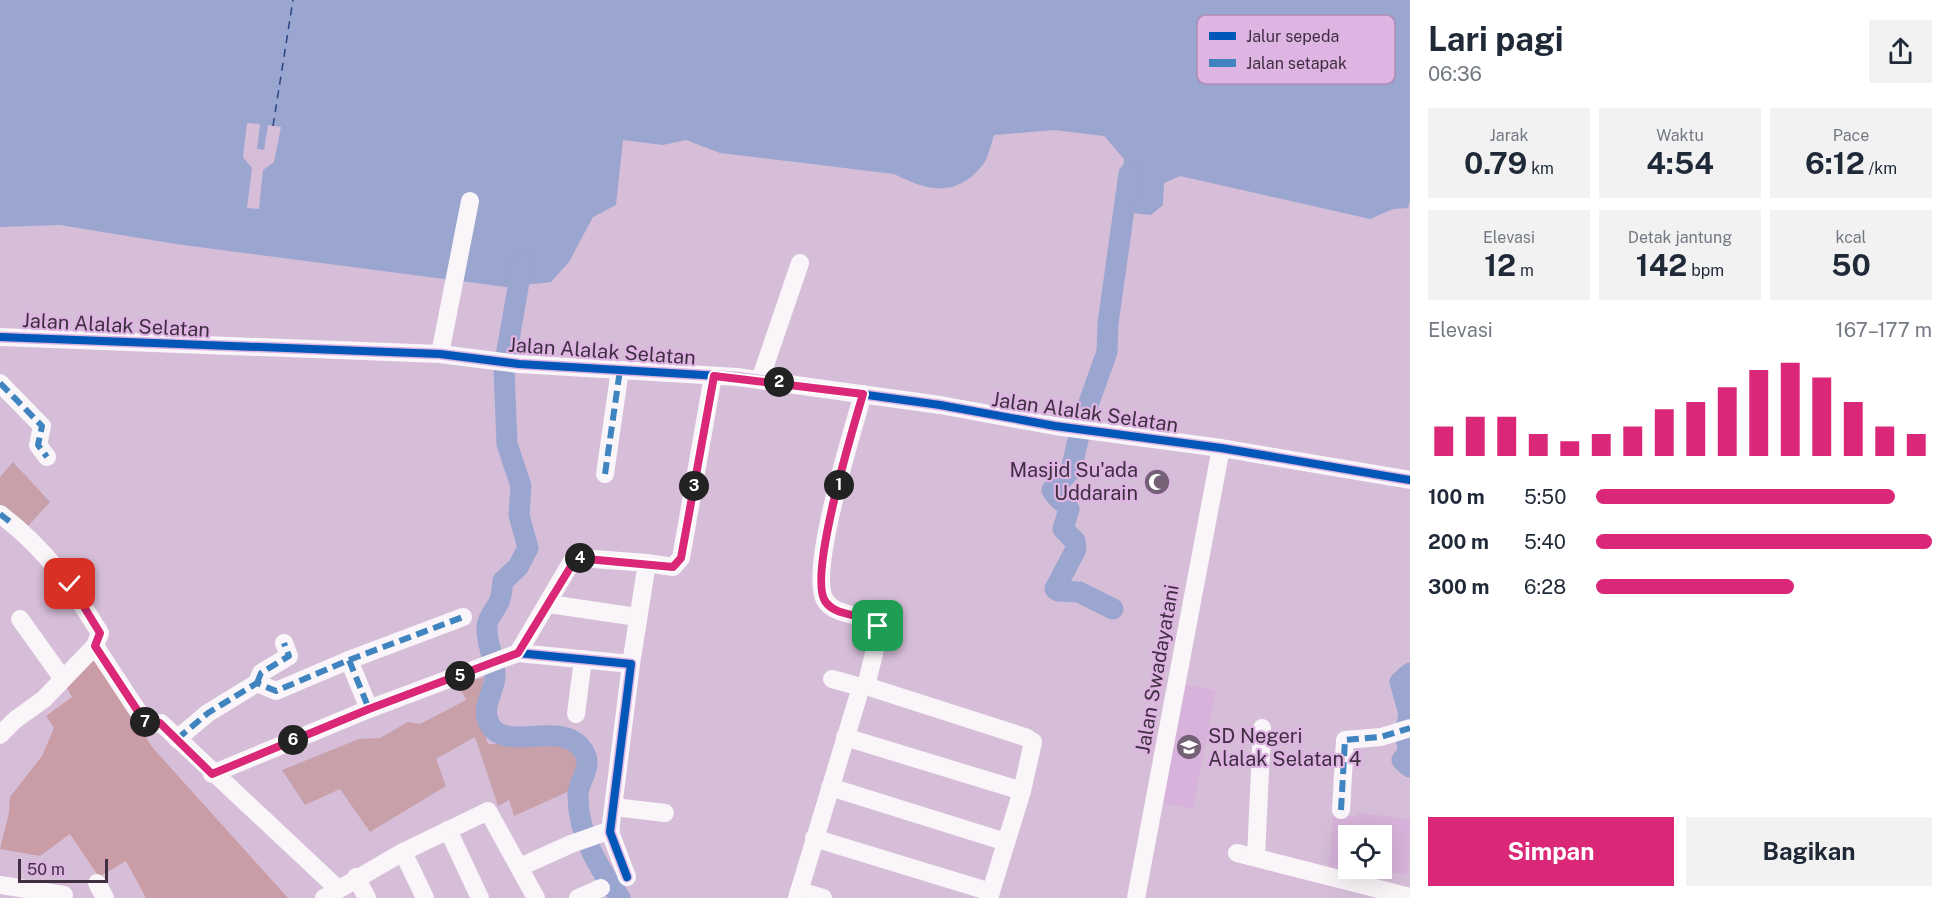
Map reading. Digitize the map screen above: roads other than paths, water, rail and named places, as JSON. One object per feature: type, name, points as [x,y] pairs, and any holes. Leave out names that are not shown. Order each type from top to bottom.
[{"type":"street","points":[[440,354],[470,201]]},
{"type":"street","points":[[760,380],[800,263]]},
{"type":"street","name":"Jalan Alalak Selatan","points":[[0,337],[55,337],[186,346],[440,354],[519,364],[760,380],[863,394],[1055,426],[1221,448],[1410,480]]},
{"type":"street","points":[[605,474],[620,370]]},
{"type":"street","points":[[517,654],[576,558],[673,567],[681,558],[714,376]]},
{"type":"street","points":[[0,383],[42,426],[39,445],[47,457]]},
{"type":"street","points":[[823,898],[798,894],[880,629],[875,623],[836,610],[825,601],[821,586],[820,566],[863,394]]},
{"type":"street","name":"Jalan Swadayatani","points":[[1136,898],[1221,448]]},
{"type":"street","points":[[0,514],[46,553],[70,584],[100,633],[95,646],[44,699],[15,720],[0,735]]},
{"type":"street","points":[[520,867],[602,832],[614,807],[637,617],[647,563]]},
{"type":"street","points":[[549,604],[637,617]]},
{"type":"street","points":[[257,683],[276,691],[349,660],[463,617]]},
{"type":"street","points":[[20,620],[63,679]]},
{"type":"street","points":[[177,739],[208,713],[257,683],[261,673],[289,656],[284,643]]},
{"type":"street","points":[[95,646],[147,725],[160,723],[331,893],[403,852],[489,811],[536,898]]},
{"type":"street","points":[[212,774],[369,709],[517,654],[631,664]]},
{"type":"street","points":[[576,714],[583,659]]},
{"type":"street","points":[[349,660],[369,709]]},
{"type":"street","points":[[814,838],[990,895],[1033,749],[1031,739],[863,686],[832,679]]},
{"type":"street","points":[[1256,857],[1262,728]]},
{"type":"street","points":[[1341,810],[1345,740],[1407,730]]},
{"type":"street","points":[[845,737],[1022,791]]},
{"type":"street","points":[[830,787],[1006,843]]},
{"type":"street","points":[[614,807],[664,813]]},
{"type":"street","points":[[448,830],[480,898]]},
{"type":"street","points":[[602,832],[627,877]]},
{"type":"street","points":[[403,852],[425,898]]},
{"type":"street","points":[[1237,853],[1410,897]]},
{"type":"street","points":[[356,877],[367,898]]},
{"type":"street","points":[[0,885],[64,895]]},
{"type":"street","points":[[578,898],[601,888]]},
{"type":"water","points":[[0,0],[1410,0],[1410,200],[1408,208],[1393,209],[1370,219],[1180,176],[1164,183],[1163,205],[1151,215],[1132,213],[1121,197],[1124,159],[1104,136],[1054,130],[994,135],[984,163],[972,176],[962,183],[940,188],[918,184],[894,174],[720,153],[686,140],[663,145],[623,140],[616,205],[593,217],[569,262],[551,282],[506,287],[176,244],[60,225],[0,227]]},
{"type":"waterway","points":[[1113,609],[1079,592],[1055,589],[1076,549],[1075,541],[1063,529],[1069,509],[1052,490],[1071,470],[1083,419],[1107,352],[1108,323],[1129,174]]},
{"type":"waterway","points":[[523,259],[504,368],[507,444],[521,486],[519,515],[528,548],[518,567],[503,581],[499,602],[487,623],[495,677],[486,713],[490,725],[498,733],[522,737],[564,738],[576,743],[585,754],[587,764],[578,794],[581,822],[590,849],[620,898]]},
{"type":"waterway","points":[[1410,673],[1400,682],[1409,714],[1405,735],[1409,751],[1402,760],[1410,767]]},
{"type":"place","name":"Masjid Su'ada Uddarain","points":[[1157,482]]},
{"type":"place","name":"SD Negeri Alalak Selatan 4","points":[[1189,747]]}]
